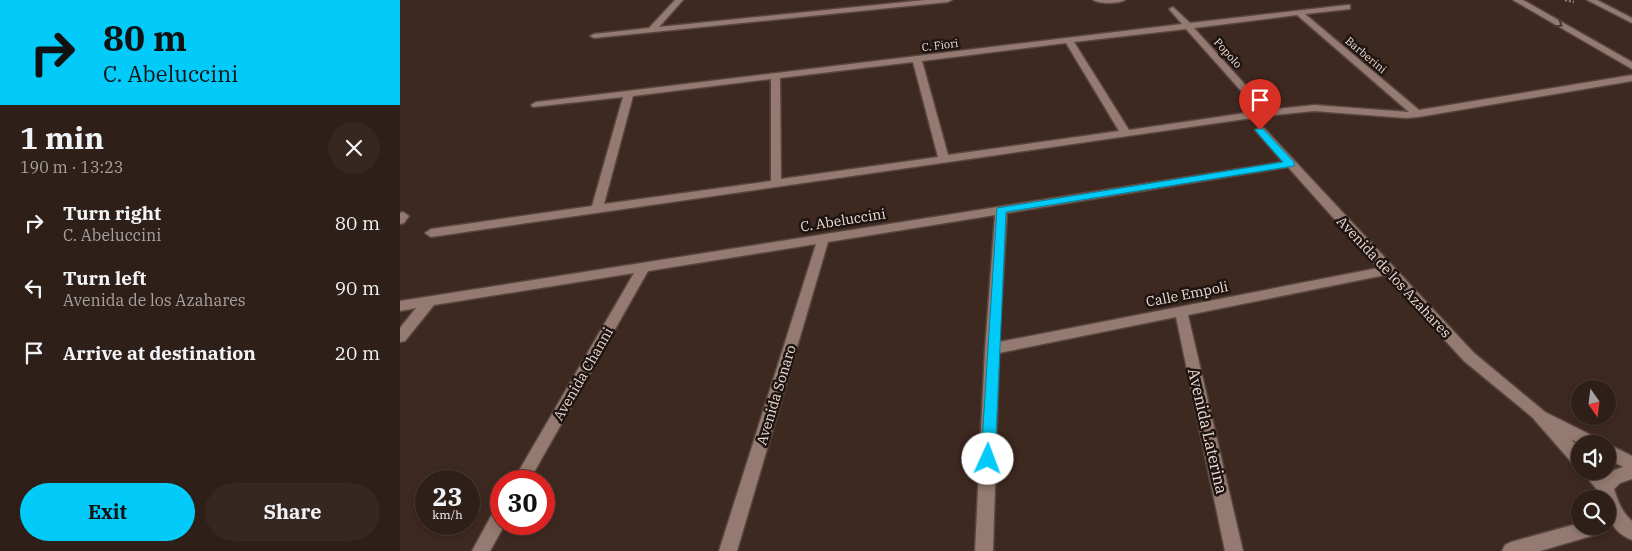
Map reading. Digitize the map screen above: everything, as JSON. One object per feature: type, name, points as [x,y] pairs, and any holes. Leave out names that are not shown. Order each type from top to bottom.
[{"type":"street","points":[[652,30],[679,0]]},
{"type":"street","points":[[594,36],[948,0]]},
{"type":"street","points":[[1098,0],[1121,0]]},
{"type":"street","points":[[1517,0],[1632,66]]},
{"type":"street","points":[[1591,0],[1632,21]]},
{"type":"street","name":"C. Fiori","points":[[536,105],[1347,7]]},
{"type":"street","name":"Popolo","points":[[1173,9],[1266,113]]},
{"type":"street","name":"Barberini","points":[[1300,13],[1418,114]]},
{"type":"street","points":[[1069,41],[1125,132]]},
{"type":"street","points":[[917,59],[944,158]]},
{"type":"street","points":[[775,76],[776,183]]},
{"type":"street","points":[[431,233],[1266,113],[1314,108],[1406,115],[1418,114],[1632,78]]},
{"type":"street","points":[[597,209],[630,94]]},
{"type":"street","name":"Avenida de los Azahares","points":[[1260,130],[1469,357],[1537,413],[1571,450]]},
{"type":"street","name":"C. Abeluccini","points":[[400,306],[1290,164]]},
{"type":"street","points":[[984,551],[992,349],[1001,210]]},
{"type":"street","name":"Avenida Sonaro","points":[[728,551],[823,238]]},
{"type":"street","name":"Avenida Channi","points":[[527,470],[644,267]]},
{"type":"street","name":"Calle Empoli","points":[[992,349],[1388,270]]},
{"type":"street","points":[[400,337],[429,302]]},
{"type":"street","name":"Avenida Laterina","points":[[1181,311],[1234,551]]},
{"type":"street","name":"Avenida de los Azahares","points":[[1537,413],[1577,435]]},
{"type":"street","points":[[1616,455],[1632,464]]},
{"type":"street","points":[[1605,487],[1615,477],[1632,472]]},
{"type":"street","points":[[1598,480],[1606,490]]},
{"type":"street","points":[[1616,524],[1632,532]]},
{"type":"street","points":[[1512,551],[1571,534]]},
{"type":"street","points":[[481,551],[490,535]]},
{"type":"route","points":[[988,459],[992,349],[1001,210],[1290,164],[1260,130]]}]
